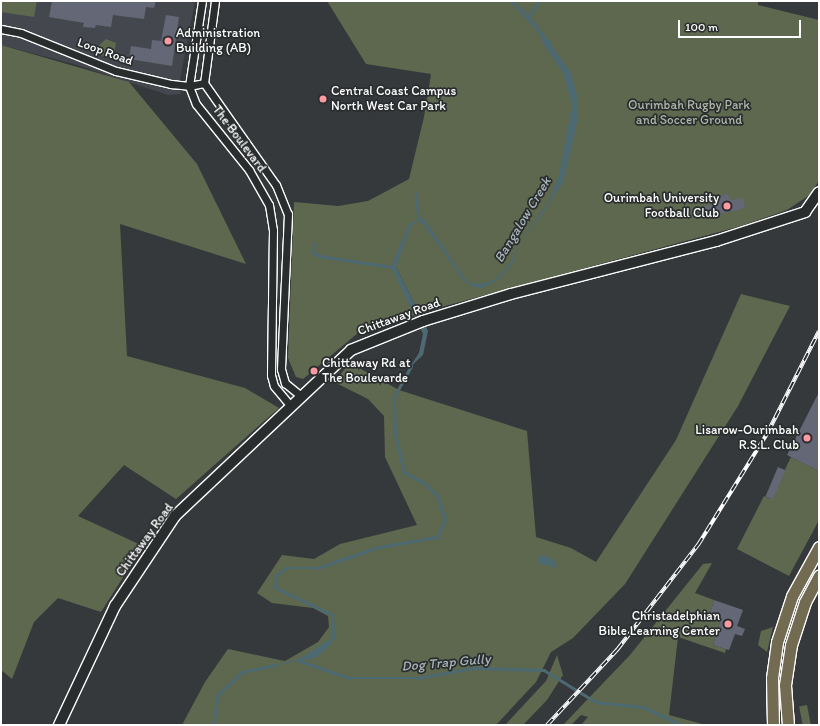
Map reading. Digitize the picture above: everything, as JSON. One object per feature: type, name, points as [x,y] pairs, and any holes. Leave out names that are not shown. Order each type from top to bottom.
[{"type":"main road","name":"Chittaway Road","points":[[59,725],[115,606],[175,516],[351,350],[379,336],[447,313],[518,292],[716,242],[805,212],[819,192]]},
{"type":"main road","points":[[773,725],[772,678],[777,642],[792,596],[819,547]]},
{"type":"main road","points":[[788,725],[785,685],[791,645],[805,602],[819,576]]},
{"type":"street","points":[[189,86],[202,1]]},
{"type":"street","points":[[204,83],[215,1]]},
{"type":"street","name":"Loop Road","points":[[1,28],[21,32],[116,71],[189,86],[204,83]]},
{"type":"street","name":"The Boulevard","points":[[204,83],[276,185],[288,214],[281,369],[286,383],[301,396]]},
{"type":"street","name":"The Boulevard","points":[[189,86],[196,104],[249,170],[269,205],[273,230],[271,374],[274,386],[291,406]]},
{"type":"shaded area","points":[[1,1],[195,1],[180,80],[181,94],[168,95],[74,64],[1,45]]},
{"type":"green space","points":[[1,1],[37,1],[34,17],[1,12]]},
{"type":"green space","name":"Ourimbah Rugby Park and Soccer Ground","points":[[327,1],[758,1],[758,5],[819,20],[819,180],[811,194],[787,210],[741,226],[419,313],[393,261],[415,315],[359,332],[303,379],[296,377],[288,358],[294,202],[338,206],[368,201],[409,179],[424,117],[431,74],[366,64]]},
{"type":"green space","points":[[106,39],[116,43],[113,60],[101,55],[93,46],[97,47]]},
{"type":"green space","points":[[1,45],[129,82],[197,164],[246,264],[120,224],[127,356],[245,388],[279,408],[176,499],[124,465],[78,516],[143,546],[101,612],[58,598],[34,622],[12,679],[1,670]]},
{"type":"green space","points":[[741,294],[790,306],[738,406],[625,584],[573,638],[551,652],[536,682],[496,725],[182,725],[205,682],[228,649],[285,661],[318,642],[329,627],[328,616],[313,608],[272,603],[257,593],[282,555],[314,559],[340,544],[417,525],[385,457],[384,416],[368,399],[334,382],[350,363],[399,390],[527,431],[536,537],[571,548],[596,562],[676,440]]},
{"type":"green space","points":[[791,457],[819,471],[819,520],[789,576],[737,549],[764,496],[771,499]]},
{"type":"green space","points":[[712,563],[695,593],[714,600],[709,617],[720,622],[713,645],[726,649],[725,653],[678,637],[669,715],[706,725],[581,725],[588,717],[581,715],[571,725],[563,725],[630,655],[703,564]]},
{"type":"green space","points":[[773,627],[767,652],[758,645],[761,631]]},
{"type":"green space","points":[[557,655],[563,675],[547,700],[523,725],[505,725],[546,681]]},
{"type":"green space","points":[[807,705],[811,725],[803,725],[799,707]]},
{"type":"water","points":[[521,6],[539,28],[543,38],[549,42],[571,73],[578,99],[578,119],[563,182],[541,216],[521,241],[549,201],[559,176],[572,105],[563,73],[543,43],[538,29]]},
{"type":"water","points":[[424,219],[466,280],[473,284],[486,283],[497,278],[510,263],[521,241],[512,264],[498,280],[481,288],[471,286],[463,280],[425,226],[419,221],[411,225],[396,267],[428,331],[423,355],[409,368],[419,353],[423,334],[391,267],[409,223]]},
{"type":"water","points":[[543,555],[554,560],[557,568],[538,563],[537,559]]},
{"type":"water","points":[[335,636],[328,648],[315,658],[272,666],[299,659]]},
{"type":"building","points":[[52,1],[156,1],[154,8],[146,7],[144,19],[113,15],[111,27],[96,25],[95,28],[83,27],[84,23],[49,17]]},
{"type":"building","name":"Administration Building (AB)","points":[[166,15],[179,17],[172,66],[129,59],[131,46],[151,49],[152,40],[161,41]]},
{"type":"building","name":"Ourimbah University Football Club","points":[[728,194],[730,200],[743,198],[745,208],[706,218],[703,207],[715,204],[713,198]]},
{"type":"building","name":"Lisarow-Ourimbah R.S.L. Club","points":[[819,392],[819,471],[787,455]]},
{"type":"building","points":[[778,467],[785,470],[773,500],[765,496]]},
{"type":"building","name":"Christadelphian Bible Learning Center","points":[[714,600],[743,610],[737,626],[745,629],[742,636],[735,634],[729,650],[713,645],[720,622],[709,617]]},
{"type":"waterway","name":"Bangalow Creek","points":[[512,1],[549,42],[554,53]]},
{"type":"waterway","name":"Bangalow Creek","points":[[528,18],[539,1]]},
{"type":"waterway","points":[[416,193],[419,219]]},
{"type":"waterway","points":[[315,243],[314,253],[319,256],[393,267]]},
{"type":"waterway","name":"Bangalow Creek","points":[[333,638],[332,615],[275,588],[276,576],[286,568],[317,568],[379,547],[437,537],[445,520],[437,496],[425,484],[404,473],[395,434],[394,397],[411,366]]},
{"type":"waterway","name":"Dog Trap Gully","points":[[300,661],[349,678],[418,678],[473,668],[544,670],[596,702],[643,707],[682,725]]},
{"type":"waterway","name":"Bangalow Creek","points":[[213,725],[218,695],[242,672],[276,665]]},
{"type":"railway","points":[[547,725],[617,650],[698,545],[768,432],[819,331]]},
{"type":"place","name":"Administration Building (AB)","points":[[168,41]]},
{"type":"place","name":"Central Coast Campus North West Car Park","points":[[323,99]]},
{"type":"place","name":"Ourimbah University Football Club","points":[[727,206]]},
{"type":"place","name":"Chittaway Rd at The Boulevarde","points":[[314,371]]},
{"type":"place","name":"Lisarow-Ourimbah R.S.L. Club","points":[[807,438]]},
{"type":"place","name":"Christadelphian Bible Learning Center","points":[[728,624]]}]
